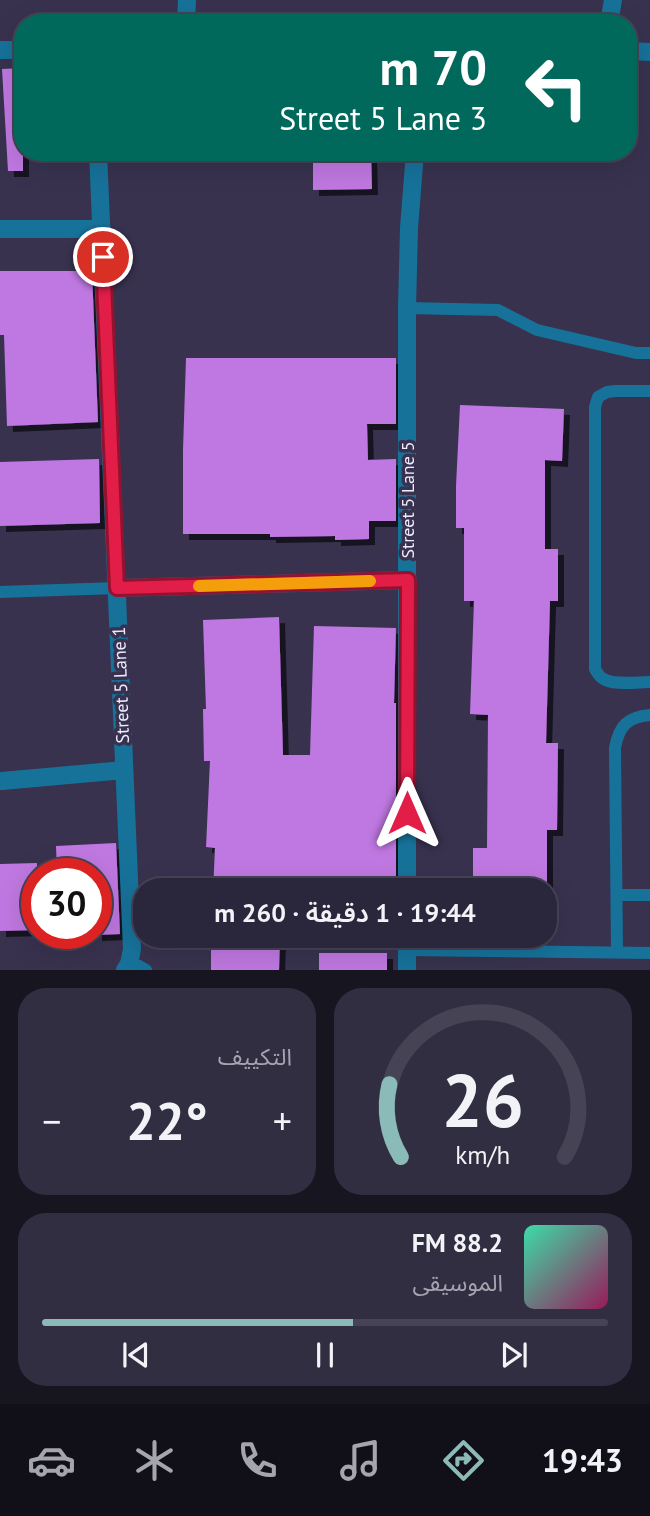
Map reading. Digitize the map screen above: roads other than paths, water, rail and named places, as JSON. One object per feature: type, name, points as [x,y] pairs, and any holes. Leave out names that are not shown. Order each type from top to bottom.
[{"type":"street","name":"Street 5 Lane 1","points":[[98,161],[133,968]]},
{"type":"street","name":"Street 5 Lane 5","points":[[407,878],[407,308],[414,161]]},
{"type":"street","points":[[0,229],[102,229]]},
{"type":"street","points":[[117,588],[408,580]]},
{"type":"street","points":[[2,781],[124,770]]},
{"type":"street","points":[[407,948],[407,970]]},
{"type":"lane","points":[[407,308],[498,310],[537,330],[636,353],[650,353]]},
{"type":"lane","points":[[650,391],[607,392],[598,397],[595,408],[595,669],[601,678],[608,681],[650,682]]},
{"type":"lane","points":[[0,592],[117,588]]},
{"type":"lane","points":[[618,952],[615,747],[617,734],[625,723],[637,716],[650,715]]},
{"type":"lane","points":[[617,895],[650,895]]},
{"type":"lane","points":[[524,948],[650,953]]}]
